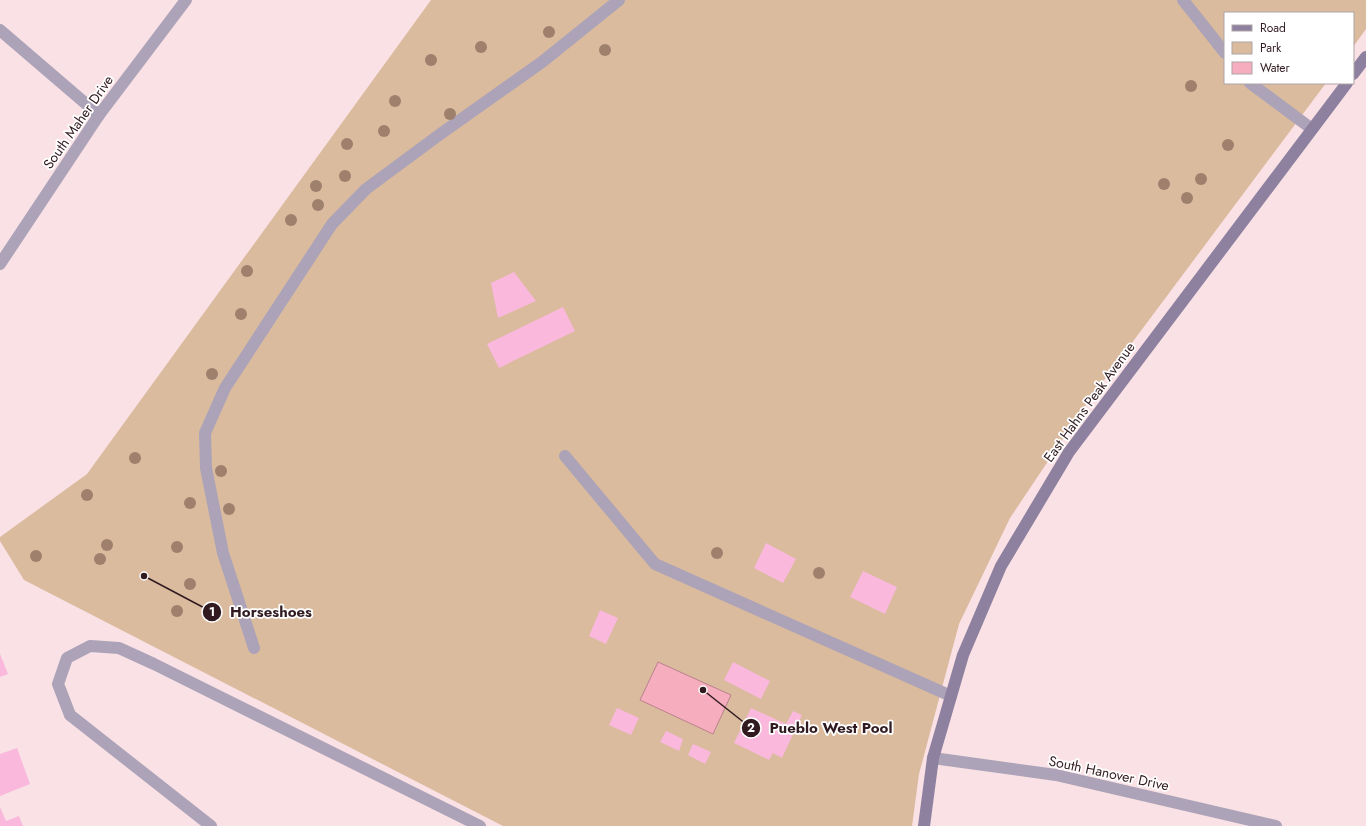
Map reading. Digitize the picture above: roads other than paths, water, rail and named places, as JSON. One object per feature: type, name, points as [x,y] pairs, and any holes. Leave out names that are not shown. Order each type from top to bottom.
[{"type":"street","name":"South Maher Drive","points":[[0,264],[99,115],[186,0]]},
{"type":"street","points":[[254,648],[223,553],[206,468],[205,433],[226,388],[332,224],[366,189],[439,134],[542,62],[619,0]]},
{"type":"street","points":[[1182,0],[1224,52]]},
{"type":"street","points":[[0,30],[99,115]]},
{"type":"street","points":[[1354,73],[1366,57]]},
{"type":"street","points":[[1251,84],[1312,129]]},
{"type":"street","name":"East Hahns Peak Avenue","points":[[924,826],[933,758],[951,696],[963,655],[1000,566],[1069,452],[1345,84]]},
{"type":"street","points":[[566,456],[655,564],[951,696]]},
{"type":"street","points":[[211,826],[70,715],[58,684],[67,658],[90,646],[120,648],[480,826]]},
{"type":"street","name":"South Hanover Drive","points":[[933,758],[1056,775],[1276,826]]},
{"type":"water","points":[[658,662],[731,695],[713,734],[640,700]]},
{"type":"place","name":"Horseshoes","points":[[144,576]]},
{"type":"place","name":"Pueblo West Pool","points":[[703,690]]}]
